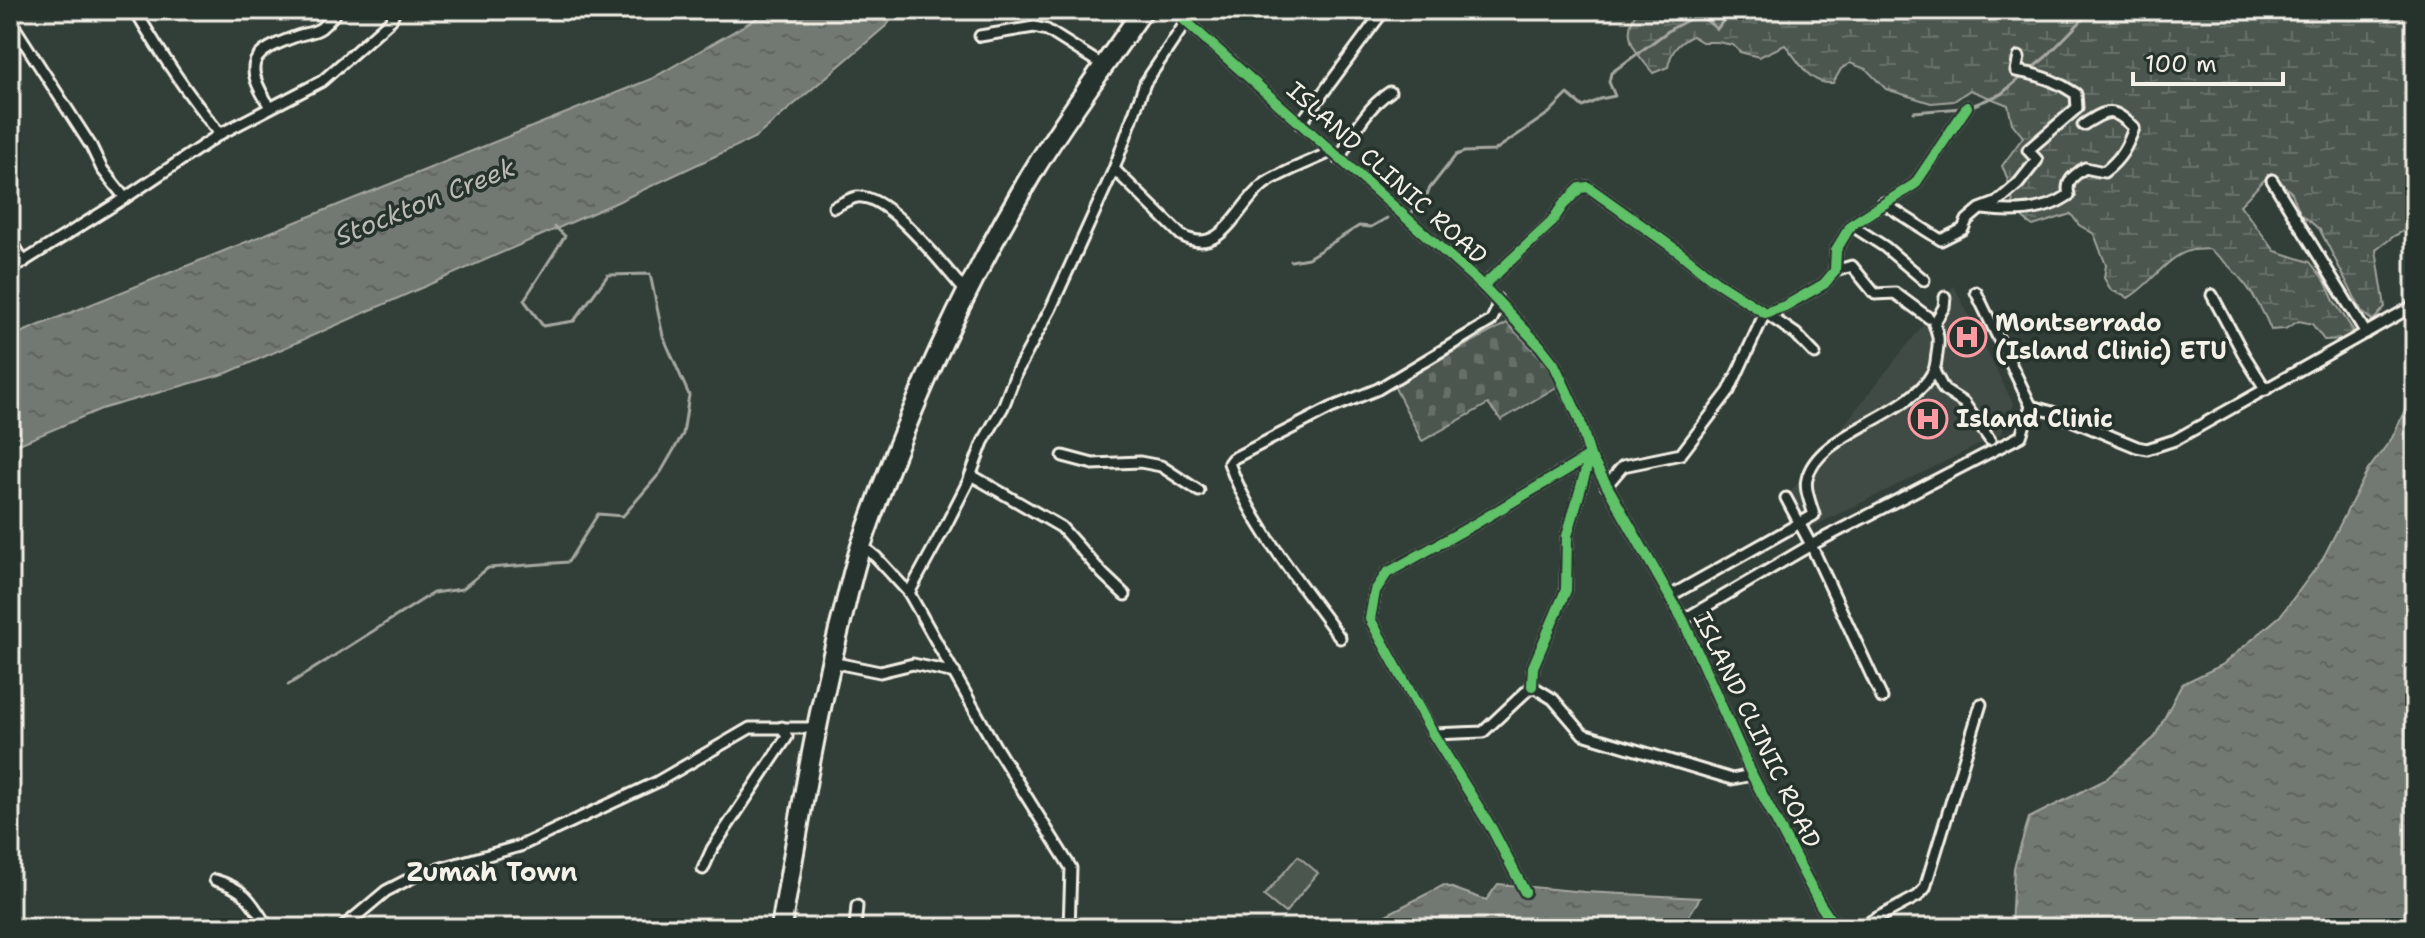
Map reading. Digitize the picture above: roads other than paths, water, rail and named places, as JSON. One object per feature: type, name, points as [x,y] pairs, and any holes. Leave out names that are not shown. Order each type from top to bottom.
[{"type":"highway","points":[[781,928],[816,728],[831,662],[861,545],[913,412],[967,293],[1031,176],[1065,120],[1143,10]]},
{"type":"street","points":[[135,10],[196,105],[220,134]]},
{"type":"street","points":[[270,107],[254,80],[252,66],[255,59],[281,43],[320,28],[338,10]]},
{"type":"street","points":[[10,270],[220,134],[322,81],[391,20],[395,10]]},
{"type":"street","name":"ISLAND CLINIC ROAD","points":[[1173,10],[1497,299],[1554,364],[1579,418],[1590,456],[1683,620],[1752,775],[1820,904],[1830,919],[1846,928]]},
{"type":"street","points":[[1300,124],[1382,14],[1369,10]]},
{"type":"street","points":[[10,20],[91,146],[102,169],[125,198]]},
{"type":"street","points":[[909,593],[971,475],[1017,371],[1051,308],[1114,169],[1145,83],[1186,22]]},
{"type":"street","points":[[980,36],[1034,27],[1047,30],[1104,66]]},
{"type":"street","points":[[1883,203],[1941,240],[1963,229],[1967,220],[1980,209],[1996,203],[2018,184],[2037,160],[2028,150],[2077,108],[2076,94],[2059,83],[2034,73],[2016,71],[2019,57]]},
{"type":"street","points":[[1114,169],[1181,235],[1194,243],[1207,241],[1225,229],[1263,184],[1335,156],[1379,99],[1390,92]]},
{"type":"street","points":[[1835,271],[1836,250],[1851,225],[1915,184],[1967,107]]},
{"type":"street","points":[[1980,209],[2003,212],[2057,204],[2069,195],[2071,178],[2085,168],[2104,172],[2116,163],[2126,151],[2134,128],[2122,116],[2110,111],[2083,125]]},
{"type":"street","points":[[2272,180],[2366,333]]},
{"type":"street","points":[[1483,286],[1551,223],[1580,188],[1588,187],[1715,281],[1796,334],[1815,354]]},
{"type":"street","points":[[834,207],[858,197],[876,202],[897,215],[967,293]]},
{"type":"street","points":[[1851,225],[1885,247],[1924,280]]},
{"type":"street","points":[[10,238],[24,262]]},
{"type":"street","points":[[1606,486],[1623,466],[1681,454],[1729,391],[1765,313],[1785,306],[1824,284],[1835,271],[1852,266],[1875,294],[1895,293],[1929,318]]},
{"type":"street","points":[[1683,620],[1811,545],[2021,436],[2031,406],[1976,292]]},
{"type":"street","points":[[2212,295],[2266,390]]},
{"type":"street","points":[[1670,596],[1814,515],[1805,482],[1821,456],[1847,435],[1896,408],[1920,388],[1934,371],[1940,340],[1934,324],[1944,307],[1945,297]]},
{"type":"street","points":[[1340,638],[1263,529],[1229,463],[1287,429],[1378,389],[1491,321],[1497,299]]},
{"type":"street","points":[[2031,406],[2147,449],[2175,440],[2415,305]]},
{"type":"street","points":[[1934,371],[1944,390],[1964,403],[1990,440]]},
{"type":"street","points":[[1063,456],[1093,464],[1140,462],[1161,466],[1199,491]]},
{"type":"street","points":[[1433,734],[1483,732],[1532,686],[1533,667],[1566,590],[1567,536],[1590,456]]},
{"type":"street","points":[[1525,892],[1492,829],[1433,734],[1370,619],[1375,591],[1387,573],[1590,456]]},
{"type":"street","points":[[971,475],[1061,527],[1125,595]]},
{"type":"street","points":[[1786,498],[1882,698]]},
{"type":"street","points":[[861,545],[909,593],[995,746],[1071,868],[1069,928]]},
{"type":"street","points":[[831,662],[880,672],[913,664],[955,673]]},
{"type":"street","points":[[1532,686],[1553,699],[1583,734],[1732,779],[1752,775]]},
{"type":"street","points":[[1858,928],[1918,896],[1925,888],[1981,704]]},
{"type":"street","points":[[703,869],[712,849],[787,737],[782,727]]},
{"type":"street","points":[[342,928],[386,891],[417,875],[520,846],[657,782],[750,728],[816,728]]},
{"type":"street","points":[[215,880],[229,884],[249,897],[268,928]]},
{"type":"street","points":[[855,928],[857,906]]},
{"type":"water","name":"Stockton Creek","points":[[771,10],[898,10],[887,25],[756,137],[613,204],[227,373],[101,409],[10,448],[10,337],[651,79]]},
{"type":"water","points":[[2415,388],[2415,928],[2011,928],[2014,868],[2029,818],[2105,780],[2154,738],[2182,684],[2222,665],[2280,616],[2322,560],[2368,470],[2392,438]]},
{"type":"water","points":[[1498,884],[1700,898],[1681,928],[1379,928],[1382,917],[1444,885],[1486,900]]},
{"type":"waterway","points":[[1410,214],[1424,201],[1430,188],[1456,155],[1494,151],[1549,113],[1568,94],[1583,107],[1615,96],[1609,82],[1611,73],[1671,29],[1699,14],[1717,29],[1731,10]]},
{"type":"waterway","points":[[2030,70],[2092,10]]},
{"type":"waterway","points":[[1969,107],[2001,94],[2024,75]]},
{"type":"waterway","points":[[1914,112],[1962,108]]},
{"type":"waterway","points":[[1291,261],[1308,258],[1359,226],[1371,227],[1387,218]]},
{"type":"waterway","points":[[288,685],[433,593],[462,589],[488,568],[568,562],[598,514],[623,516],[661,472],[683,434],[689,395],[663,336],[650,274],[608,275],[574,321],[543,326],[524,300],[565,236],[555,227]]},
{"type":"place","name":"Montserrado (Island Clinic) ETU","points":[[1967,337]]},
{"type":"place","name":"Island Clinic","points":[[1928,419]]},
{"type":"district","name":"Zumah Town","points":[[492,871]]}]
